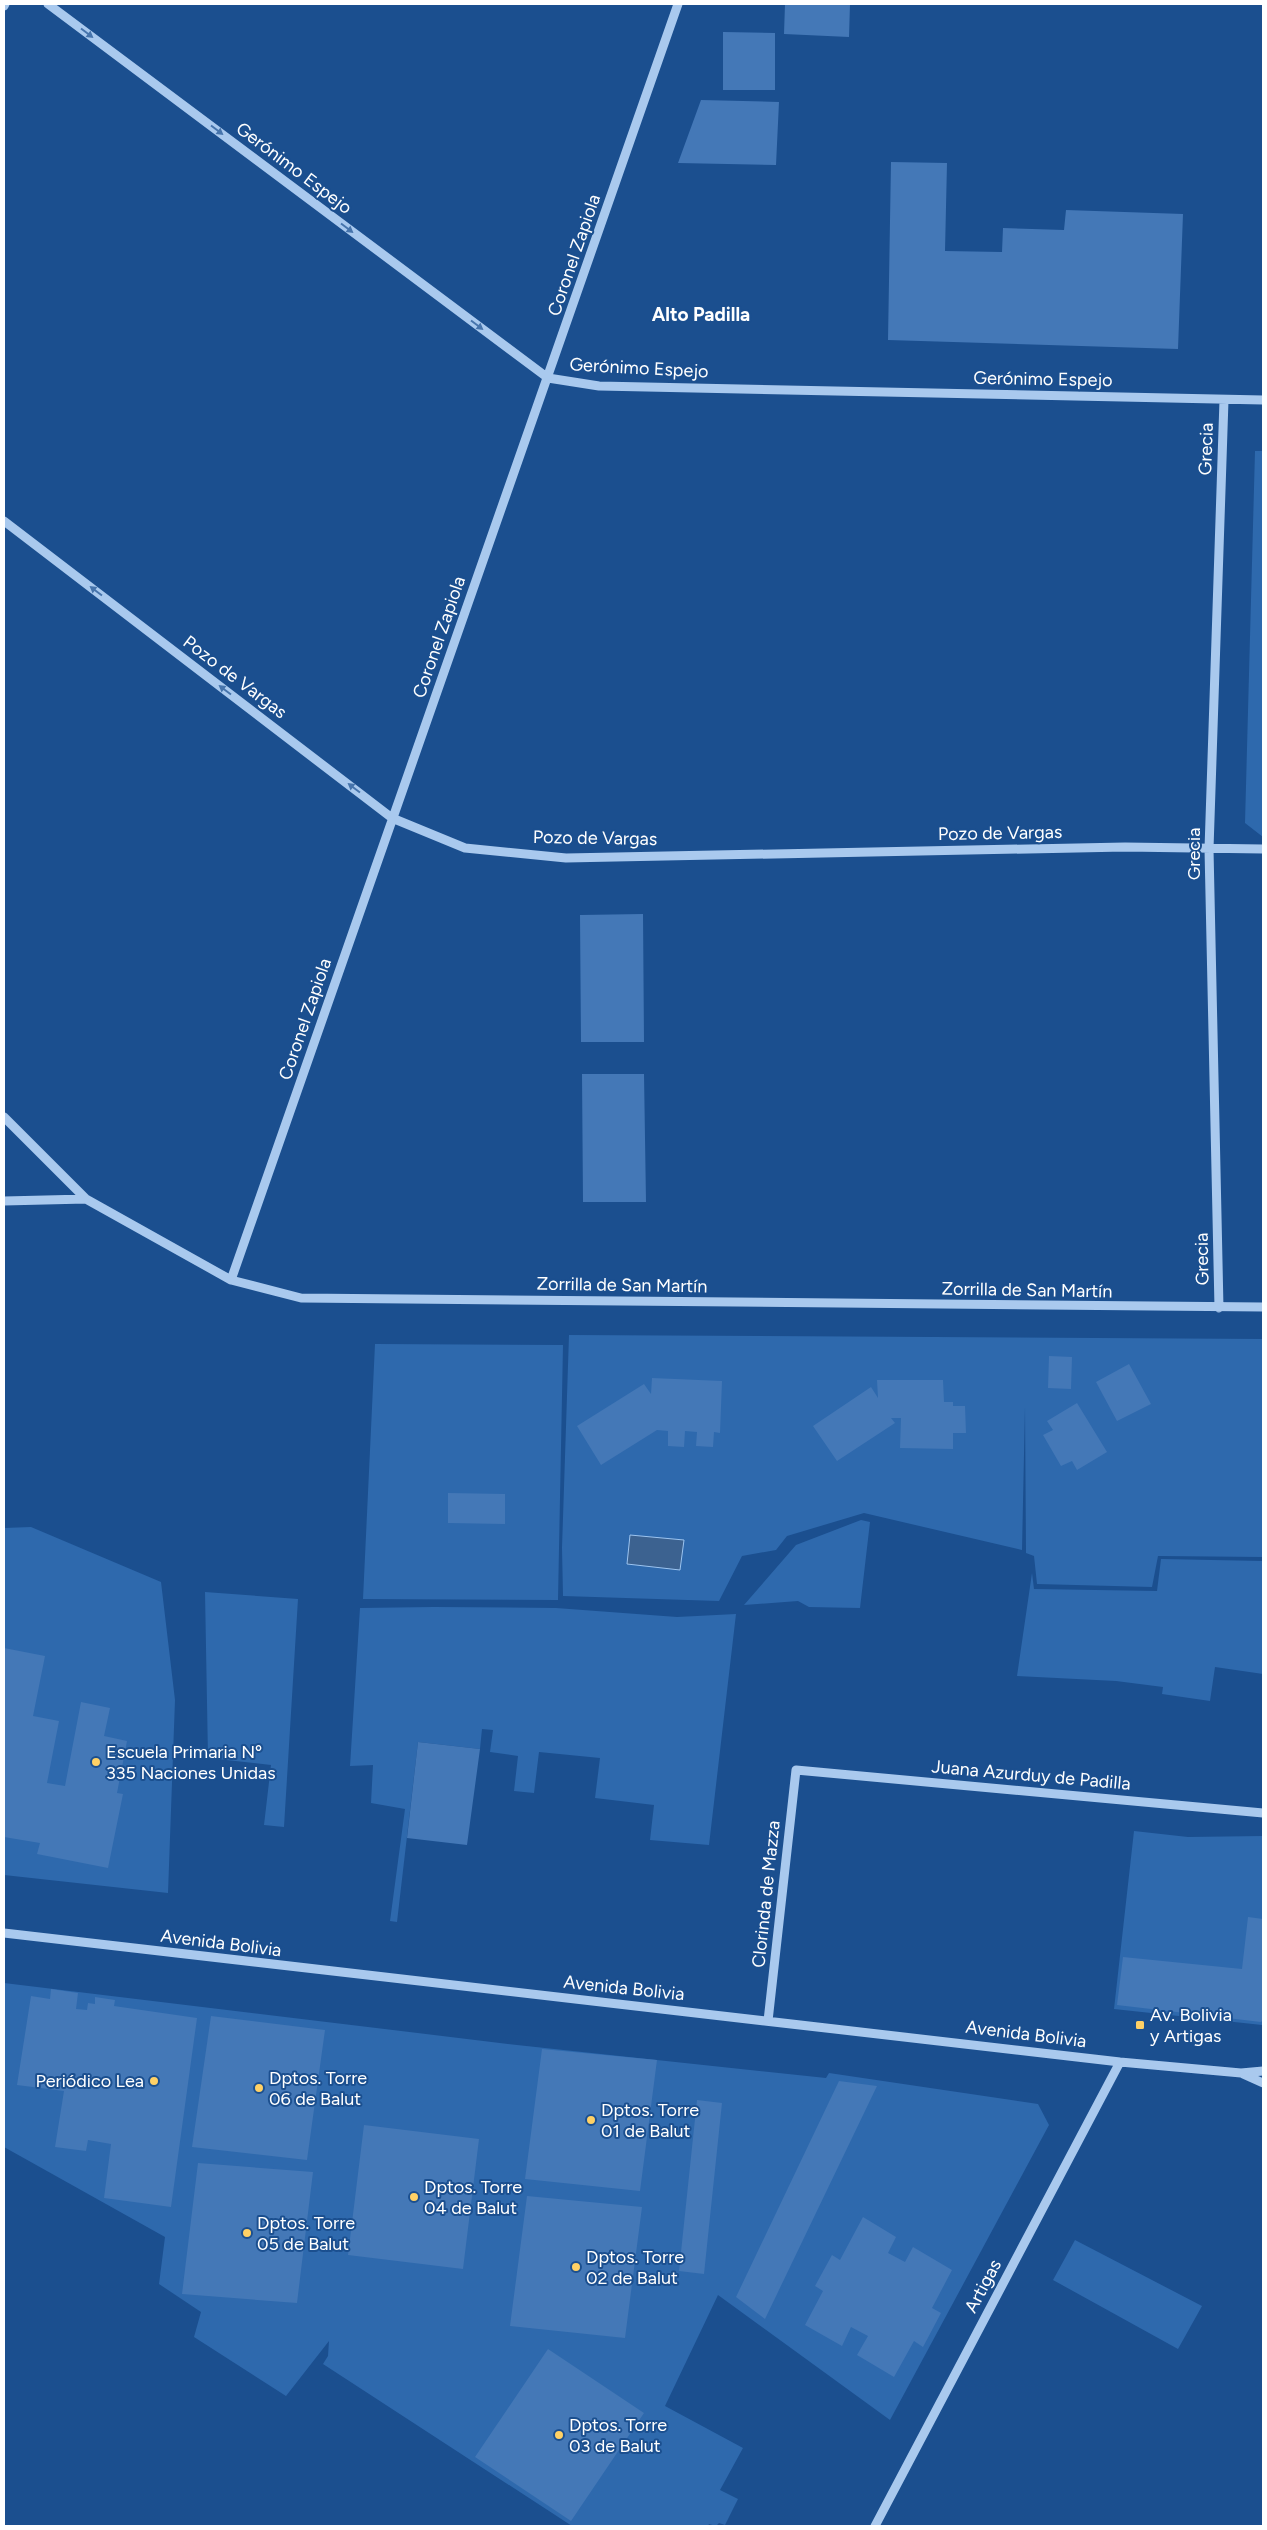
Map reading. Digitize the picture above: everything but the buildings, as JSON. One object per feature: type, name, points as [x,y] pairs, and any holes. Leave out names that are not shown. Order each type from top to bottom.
[{"type":"street","name":"Gerónimo Espejo","points":[[48,4],[548,378],[599,386],[1263,400]]},
{"type":"street","name":"Coronel Zapiola","points":[[231,1280],[678,4]]},
{"type":"street","name":"Grecia","points":[[1219,1308],[1209,849],[1224,400]]},
{"type":"street","name":"Pozo de Vargas","points":[[4,521],[392,818],[465,848],[566,858],[1125,847],[1263,850]]},
{"type":"street","points":[[4,1117],[86,1199]]},
{"type":"street","name":"Zorrilla de San Martín","points":[[86,1199],[231,1280],[301,1298],[1263,1307]]},
{"type":"street","points":[[4,1201],[86,1199]]},
{"type":"street","name":"Juana Azurduy de Padilla","points":[[796,1770],[1263,1813]]},
{"type":"street","name":"Clorinda de Mazza","points":[[768,2021],[796,1770]]},
{"type":"street","name":"Avenida Bolivia","points":[[4,1933],[1120,2062],[1240,2073],[1263,2071]]},
{"type":"street","name":"Artigas","points":[[875,2526],[1120,2062]]},
{"type":"street","name":"Avenida Bolivia","points":[[1240,2073],[1263,2083]]},
{"type":"shaded area","points":[[1255,451],[1263,451],[1263,837],[1245,823]]},
{"type":"shaded area","points":[[569,1335],[1263,1339],[1263,1557],[1158,1556],[1152,1587],[1037,1584],[1034,1556],[1026,1553],[1025,1407],[1022,1550],[864,1513],[787,1536],[776,1550],[742,1556],[719,1601],[563,1596],[562,1548]]},
{"type":"shaded area","points":[[375,1344],[563,1345],[558,1600],[363,1599]]},
{"type":"shaded area","points":[[861,1520],[870,1522],[860,1608],[809,1607],[798,1601],[744,1605],[796,1545]]},
{"type":"shaded area","points":[[31,1527],[161,1582],[175,1700],[168,1893],[4,1875],[4,1528]]},
{"type":"shaded area","points":[[630,1535],[684,1540],[680,1570],[627,1564]]},
{"type":"shaded area","points":[[1161,1559],[1263,1561],[1263,1674],[1215,1667],[1210,1701],[1162,1694],[1163,1687],[1116,1681],[1017,1676],[1032,1573],[1034,1589],[1157,1591]]},
{"type":"shaded area","points":[[205,1592],[298,1599],[284,1827],[264,1825],[271,1765],[208,1758]]},
{"type":"shaded area","points":[[360,1608],[556,1608],[677,1617],[736,1614],[709,1845],[650,1840],[654,1805],[595,1798],[600,1758],[539,1752],[534,1793],[514,1791],[518,1756],[490,1752],[493,1730],[482,1729],[480,1749],[418,1742],[397,1922],[390,1921],[405,1809],[371,1803],[373,1765],[350,1766]]},
{"type":"shaded area","points":[[1134,1831],[1188,1837],[1263,1836],[1262,2025],[1114,2009]]},
{"type":"shaded area","points":[[4,1983],[517,2045],[826,2078],[829,2073],[1038,2104],[1049,2125],[890,2420],[718,2295],[665,2406],[743,2448],[720,2490],[738,2499],[725,2525],[719,2523],[716,2526],[709,2524],[708,2526],[572,2526],[323,2364],[328,2356],[329,2341],[286,2396],[194,2337],[201,2312],[159,2284],[165,2237],[4,2147]]},
{"type":"shaded area","points":[[1075,2240],[1202,2306],[1178,2349],[1053,2280]]},
{"type":"place","name":"Escuela Primaria Nº 335 Naciones Unidas","points":[[96,1762]]},
{"type":"place","name":"Av. Bolivia y Artigas","points":[[1140,2025]]},
{"type":"place","name":"Periódico Lea","points":[[154,2081]]},
{"type":"place","name":"Dptos. Torre 06 de Balut","points":[[259,2088]]},
{"type":"place","name":"Dptos. Torre 01 de Balut","points":[[591,2120]]},
{"type":"place","name":"Dptos. Torre 04 de Balut","points":[[414,2197]]},
{"type":"place","name":"Dptos. Torre 05 de Balut","points":[[247,2233]]},
{"type":"place","name":"Dptos. Torre 02 de Balut","points":[[576,2267]]},
{"type":"place","name":"Dptos. Torre 03 de Balut","points":[[559,2435]]},
{"type":"district","name":"Alto Padilla","points":[[701,314]]}]
